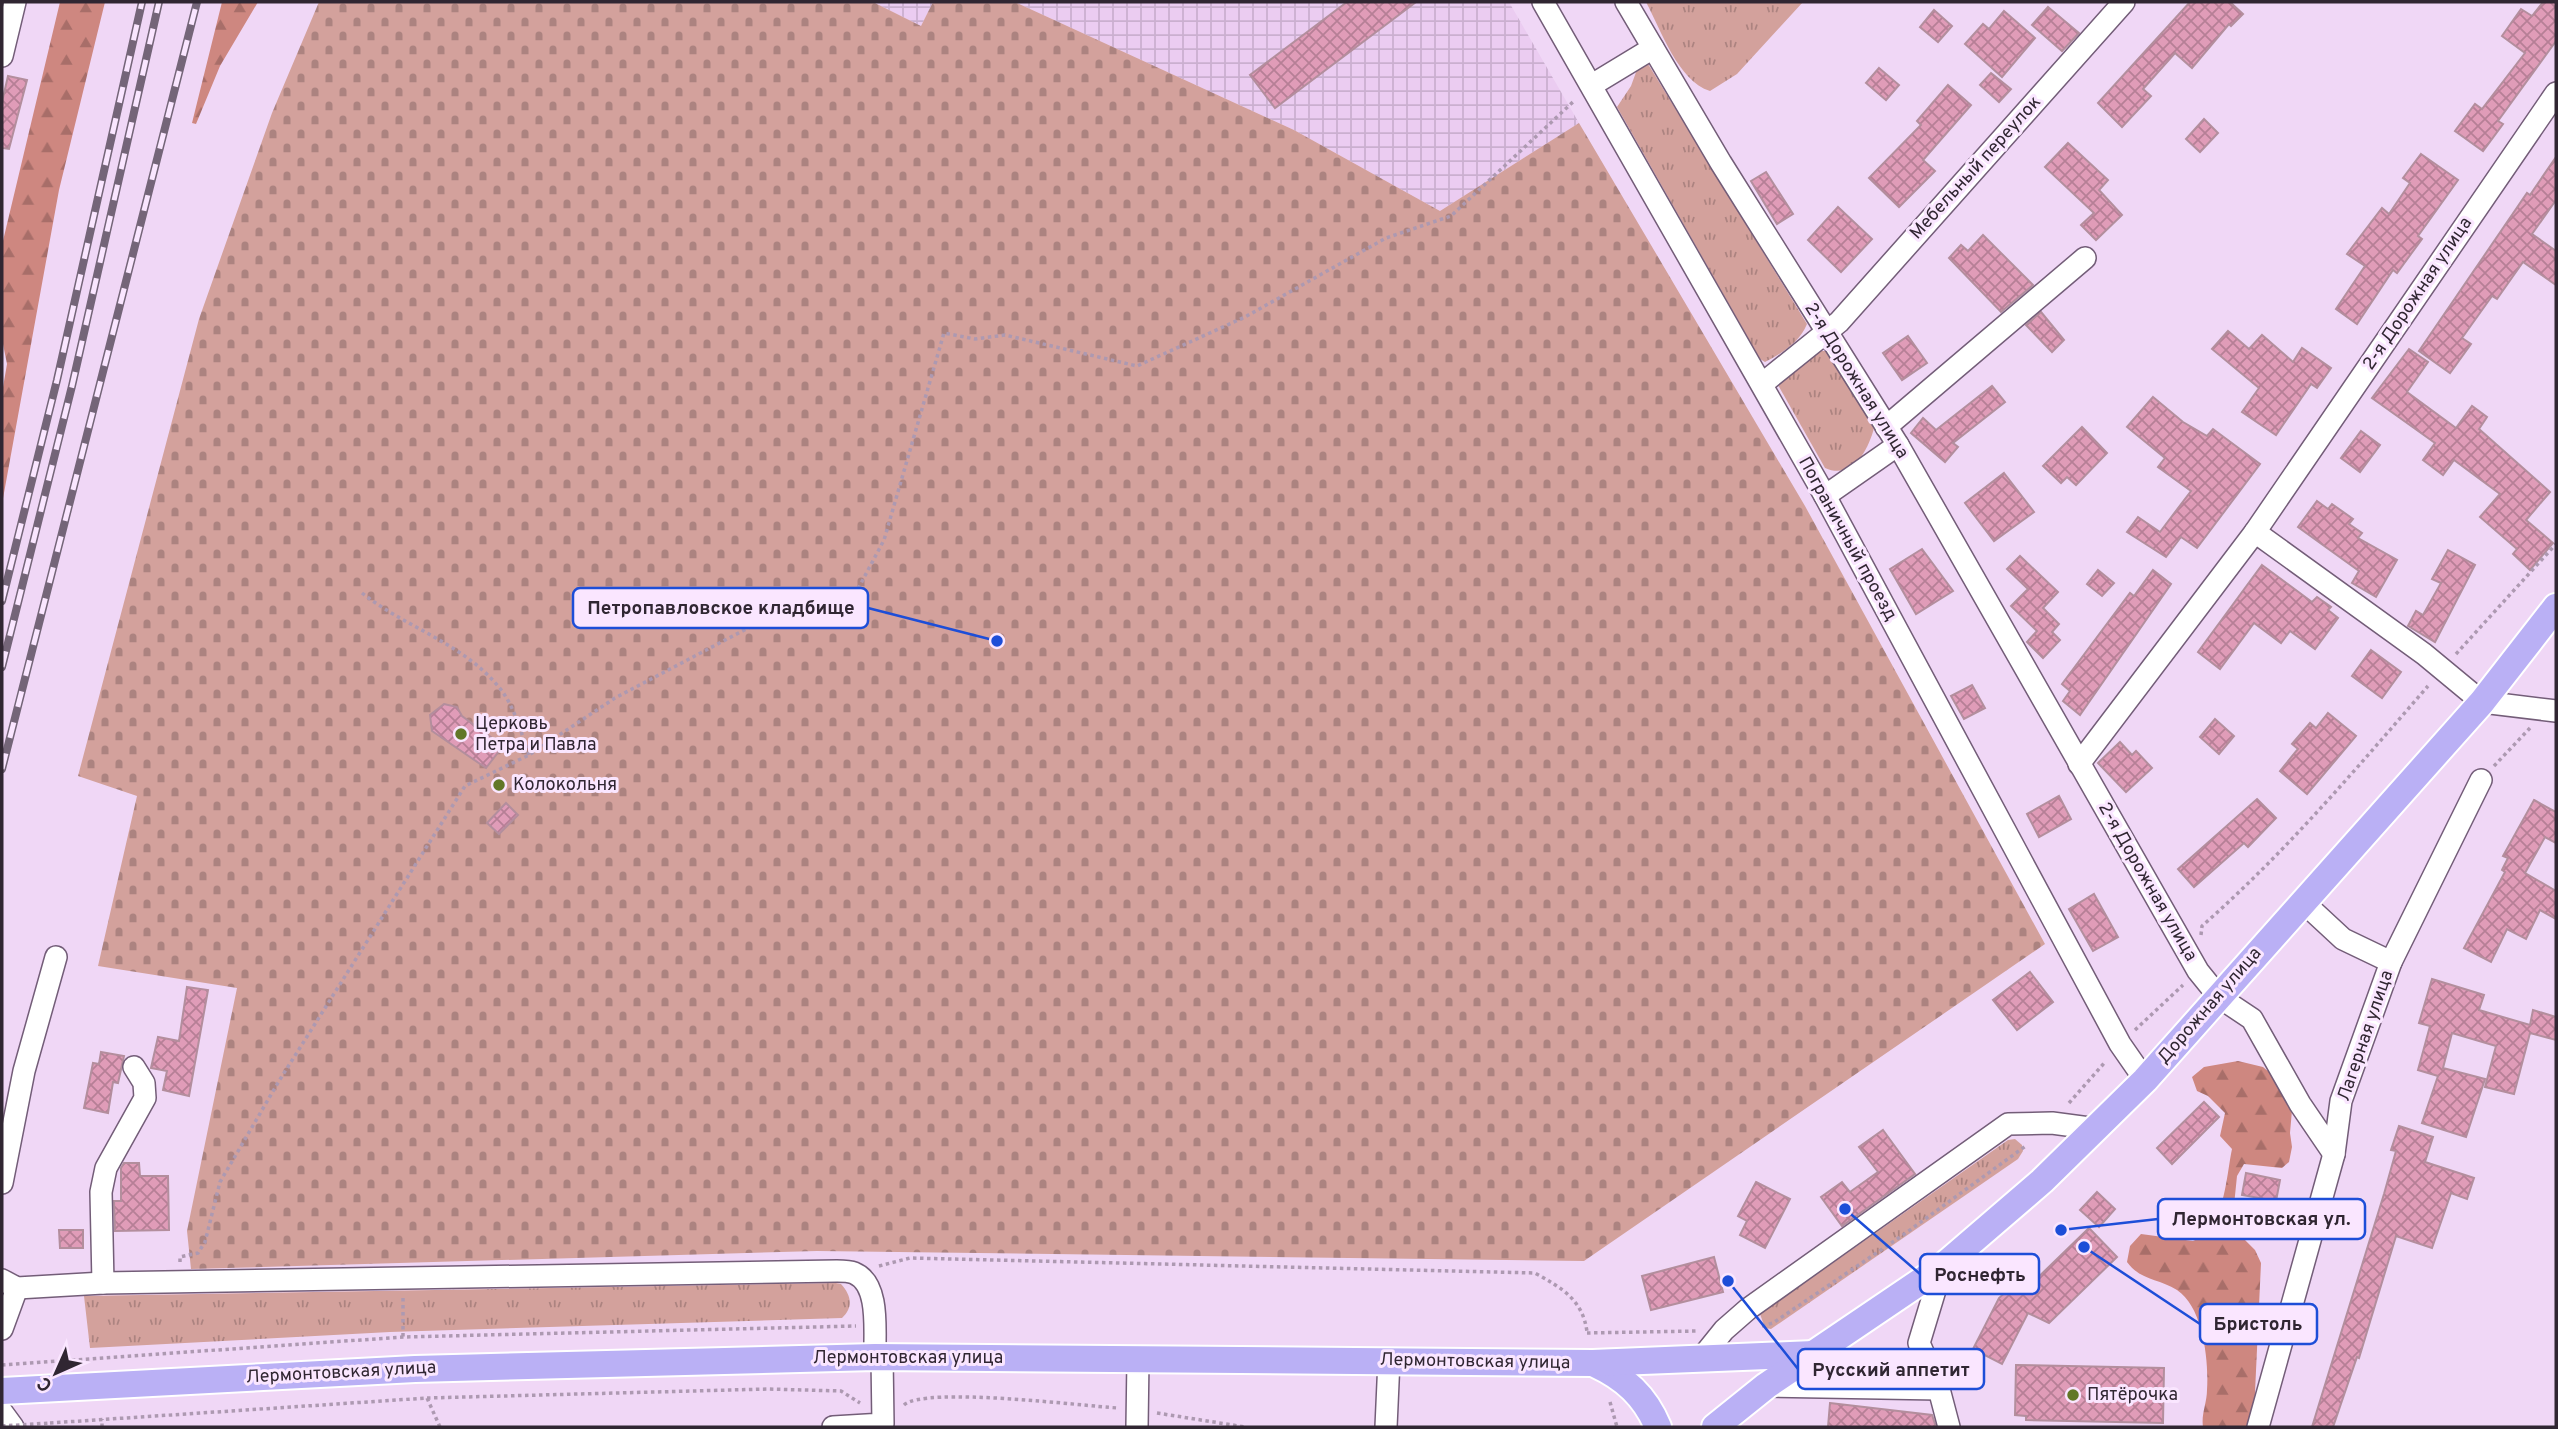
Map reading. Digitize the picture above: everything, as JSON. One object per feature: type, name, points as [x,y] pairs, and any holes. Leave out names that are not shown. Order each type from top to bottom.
[{"type":"main road","name":"Дорожная улица","points":[[1715,1427],[1766,1386],[1942,1267],[2097,1129],[2145,1080],[2482,702],[2556,607]]},
{"type":"main road","name":"Лермонтовская улица","points":[[2,1391],[415,1369],[879,1357],[1593,1363],[1699,1361],[1814,1354]]},
{"type":"main road","points":[[1593,1363],[1619,1375],[1638,1393],[1658,1427]]},
{"type":"street","points":[[2,56],[15,2]]},
{"type":"street","name":"Пограничный проезд","points":[[1543,2],[1825,496],[2120,1044],[2145,1080]]},
{"type":"street","name":"2-я Дорожная улица","points":[[1626,2],[1826,334],[1892,436],[2198,971],[2219,997],[2252,1020],[2300,1104],[2334,1154]]},
{"type":"street","name":"Мебельный переулок","points":[[1762,384],[1826,334],[2124,2]]},
{"type":"street","points":[[1592,85],[1653,48]]},
{"type":"street","name":"2-я Дорожная улица","points":[[2079,764],[2255,532],[2556,93]]},
{"type":"street","points":[[1825,496],[2085,258]]},
{"type":"street","points":[[2255,532],[2442,669],[2482,702],[2552,711]]},
{"type":"street","name":"Лагерная улица","points":[[2259,1427],[2334,1154],[2341,1101],[2391,962],[2481,780]]},
{"type":"street","points":[[2302,901],[2343,939],[2391,962]]},
{"type":"street","points":[[2,1183],[24,1071],[56,957]]},
{"type":"street","points":[[103,1283],[101,1192],[106,1168],[145,1098],[144,1083],[134,1067]]},
{"type":"street","points":[[1699,1361],[1724,1330],[1748,1309],[2008,1124],[2052,1124],[2097,1129]]},
{"type":"street","points":[[1942,1267],[1919,1343],[1939,1390],[1949,1427]]},
{"type":"street","points":[[2,1329],[9,1284],[854,1273],[864,1281],[872,1297],[883,1426],[833,1427]]},
{"type":"street","points":[[1137,1418],[1138,1359]]},
{"type":"street","points":[[1386,1427],[1389,1360]]},
{"type":"street","points":[[1766,1386],[1939,1390]]},
{"type":"street","points":[[2,1412],[13,1427]]},
{"type":"path","points":[[180,1282],[180,1257],[198,1253],[205,1242],[220,1182],[279,1081],[465,786],[529,755],[615,698],[750,627],[784,624],[824,612],[859,587],[884,540],[944,332],[975,339],[1005,335],[1137,366],[1245,317],[1386,238],[1451,216],[1592,85]]},
{"type":"path","points":[[2198,971],[2202,926],[2251,883],[2324,806],[2442,669],[2556,544]]},
{"type":"path","points":[[362,593],[383,609],[470,659],[502,692],[529,755]]},
{"type":"path","points":[[2481,780],[2552,711]]},
{"type":"path","points":[[854,1273],[910,1258],[1535,1273],[1568,1291],[1585,1317],[1593,1363],[1611,1404],[1617,1427]]},
{"type":"path","points":[[403,1278],[403,1338]]},
{"type":"path","points":[[2,1365],[403,1338],[874,1325]]},
{"type":"path","points":[[2,1426],[428,1398],[768,1389],[841,1391],[855,1399],[883,1426],[910,1400],[953,1396],[1137,1418],[1245,1427]]},
{"type":"path","points":[[428,1398],[440,1427]]},
{"type":"path","points":[[102,1419],[102,1427]]},
{"type":"shaded area","points":[[873,2],[933,2],[921,26]]},
{"type":"shaded area","points":[[1015,2],[1509,2],[1579,123],[1440,211],[1294,130]]},
{"type":"green space","points":[[60,2],[105,2],[59,190],[2,504],[2,393],[7,364],[2,339],[2,245]]},
{"type":"green space","points":[[222,2],[258,2],[220,66],[196,124],[192,123]]},
{"type":"green space","points":[[319,2],[873,2],[921,26],[933,2],[1015,2],[1294,130],[1440,211],[1579,123],[1805,506],[2045,944],[1584,1261],[817,1251],[191,1269],[187,1231],[237,988],[98,966],[137,796],[78,776],[199,319],[272,113]]},
{"type":"green space","points":[[1646,2],[1803,2],[1737,74],[1710,91],[1689,77],[1680,66]]},
{"type":"green space","points":[[1645,59],[1807,324],[1795,342],[1765,362],[1760,359],[1617,107],[1631,86],[1639,64]]},
{"type":"green space","points":[[1818,351],[1826,351],[1874,428],[1863,454],[1851,467],[1843,470],[1825,468],[1778,385],[1793,367]]},
{"type":"green space","points":[[2238,1061],[2263,1067],[2275,1077],[2292,1110],[2292,1147],[2289,1162],[2282,1168],[2244,1164],[2237,1176],[2233,1215],[2242,1237],[2255,1250],[2261,1263],[2254,1414],[2250,1427],[2203,1427],[2207,1364],[2202,1335],[2193,1309],[2177,1290],[2138,1273],[2127,1262],[2130,1246],[2141,1234],[2193,1241],[2204,1235],[2212,1226],[2222,1201],[2232,1149],[2220,1136],[2225,1113],[2208,1096],[2197,1091],[2192,1077],[2204,1067]]},
{"type":"green space","points":[[2015,1139],[2022,1145],[2023,1151],[2018,1159],[1771,1329],[1765,1328],[1760,1314],[2008,1140]]},
{"type":"green space","points":[[841,1284],[850,1301],[842,1318],[390,1332],[90,1348],[84,1296]]},
{"type":"building","points":[[1347,2],[1416,2],[1275,108],[1250,75]]},
{"type":"building","points":[[2190,2],[2230,2],[2243,14],[2231,26],[2229,24],[2192,68],[2175,53],[2143,89],[2151,96],[2122,127],[2098,103]]},
{"type":"building","points":[[2543,2],[2556,2],[2556,41],[2498,121],[2503,124],[2483,151],[2455,131],[2475,104],[2482,109],[2525,53],[2502,36],[2521,9],[2532,16]]},
{"type":"building","points":[[2048,7],[2079,33],[2062,51],[2032,25]]},
{"type":"building","points":[[1934,10],[1952,26],[1938,42],[1920,27]]},
{"type":"building","points":[[2004,11],[2035,38],[2002,77],[1965,44],[1983,24],[1989,29]]},
{"type":"building","points":[[1879,68],[1899,85],[1886,100],[1866,83]]},
{"type":"building","points":[[1991,73],[2011,89],[1999,102],[1980,85]]},
{"type":"building","points":[[8,76],[27,80],[9,149],[2,148],[2,102]]},
{"type":"building","points":[[1948,85],[1971,105],[1923,160],[1935,171],[1899,207],[1869,178],[1921,125],[1917,121]]},
{"type":"building","points":[[2204,119],[2218,133],[2200,152],[2186,139]]},
{"type":"building","points":[[2068,143],[2108,180],[2099,190],[2122,215],[2096,240],[2081,225],[2094,213],[2045,167]]},
{"type":"building","points":[[2421,154],[2458,180],[2418,236],[2422,239],[2397,273],[2393,270],[2357,324],[2336,309],[2365,266],[2347,254],[2382,208],[2389,214],[2410,183],[2403,178]]},
{"type":"building","points":[[2556,157],[2556,200],[2532,234],[2556,251],[2556,285],[2523,262],[2497,299],[2492,296],[2462,338],[2471,344],[2450,373],[2419,351],[2527,193],[2530,195]]},
{"type":"building","points":[[1766,172],[1793,214],[1777,224],[1751,181]]},
{"type":"building","points":[[1838,207],[1872,239],[1841,272],[1808,240]]},
{"type":"building","points":[[1983,235],[2033,285],[2001,312],[1949,258],[1961,245],[1968,251]]},
{"type":"building","points":[[2041,312],[2064,340],[2052,352],[2026,325]]},
{"type":"building","points":[[2228,331],[2249,349],[2262,335],[2293,362],[2302,348],[2331,368],[2317,388],[2311,384],[2276,435],[2242,412],[2259,388],[2212,349]]},
{"type":"building","points":[[1908,336],[1927,363],[1902,380],[1883,353]]},
{"type":"building","points":[[2409,349],[2428,362],[2407,392],[2456,428],[2472,406],[2487,417],[2479,429],[2550,492],[2526,520],[2553,543],[2530,570],[2513,554],[2517,549],[2480,517],[2500,494],[2454,460],[2443,475],[2423,460],[2435,443],[2372,398]]},
{"type":"building","points":[[1992,386],[2005,402],[1953,443],[1958,447],[1945,462],[1911,433],[1923,418],[1936,430]]},
{"type":"building","points":[[2153,397],[2183,422],[2207,436],[2213,429],[2260,464],[2197,548],[2181,537],[2166,557],[2127,532],[2138,517],[2160,532],[2191,491],[2158,467],[2165,458],[2127,427]]},
{"type":"building","points":[[2082,427],[2107,453],[2076,485],[2067,477],[2061,483],[2043,466]]},
{"type":"building","points":[[2361,431],[2380,445],[2360,472],[2341,458]]},
{"type":"building","points":[[2004,473],[2034,512],[1994,541],[1965,503]]},
{"type":"building","points":[[2317,501],[2328,509],[2332,504],[2353,519],[2349,524],[2362,533],[2358,538],[2397,560],[2376,597],[2352,583],[2359,571],[2298,527]]},
{"type":"building","points":[[1922,549],[1953,591],[1916,614],[1890,569]]},
{"type":"building","points":[[2448,550],[2475,565],[2435,642],[2408,626],[2416,611],[2423,615],[2441,583],[2432,579]]},
{"type":"building","points":[[2020,556],[2058,592],[2043,608],[2059,624],[2052,632],[2060,640],[2043,658],[2027,642],[2037,631],[2011,606],[2028,589],[2007,569]]},
{"type":"building","points":[[2262,565],[2312,602],[2317,597],[2331,607],[2328,610],[2338,618],[2315,649],[2290,631],[2281,643],[2254,623],[2220,669],[2198,652]]},
{"type":"building","points":[[2098,570],[2114,583],[2102,596],[2087,584]]},
{"type":"building","points":[[2153,570],[2171,584],[2080,715],[2063,701],[2070,691],[2062,684],[2130,593],[2134,596]]},
{"type":"building","points":[[2371,650],[2401,672],[2382,698],[2352,676]]},
{"type":"building","points":[[1972,685],[1985,708],[1964,719],[1951,696]]},
{"type":"building","name":"Церковь Петра и Павла","points":[[444,704],[457,707],[462,716],[503,746],[486,768],[432,731],[430,715]]},
{"type":"building","points":[[2328,713],[2356,736],[2307,794],[2280,771],[2298,749],[2292,744],[2310,723],[2316,728]]},
{"type":"building","points":[[2215,719],[2234,736],[2219,754],[2200,737]]},
{"type":"building","points":[[2120,742],[2132,755],[2136,751],[2152,768],[2126,792],[2098,763]]},
{"type":"building","points":[[2059,796],[2071,819],[2039,837],[2027,814]]},
{"type":"building","points":[[2257,799],[2276,818],[2248,847],[2244,843],[2194,887],[2178,869]]},
{"type":"building","points":[[2534,800],[2556,812],[2556,843],[2545,837],[2525,873],[2556,891],[2556,919],[2540,910],[2526,939],[2507,929],[2491,962],[2464,948],[2505,872],[2502,870],[2508,858],[2503,856]]},
{"type":"building","points":[[506,803],[518,815],[499,834],[487,823]]},
{"type":"building","points":[[2094,894],[2118,937],[2093,951],[2069,909]]},
{"type":"building","points":[[2030,972],[2053,1002],[2017,1030],[1993,1000]]},
{"type":"building","points":[[2432,979],[2484,995],[2479,1010],[2530,1025],[2533,1010],[2556,1017],[2556,1040],[2530,1033],[2514,1094],[2485,1087],[2496,1046],[2452,1033],[2443,1068],[2485,1079],[2466,1137],[2422,1123],[2438,1076],[2418,1070],[2430,1026],[2419,1023]]},
{"type":"building","points":[[187,987],[208,990],[189,1096],[163,1090],[167,1071],[151,1068],[158,1037],[179,1041]]},
{"type":"building","points":[[101,1052],[124,1056],[118,1083],[113,1082],[108,1113],[84,1108],[93,1063],[99,1064]]},
{"type":"building","points":[[2204,1102],[2219,1117],[2172,1164],[2157,1148]]},
{"type":"building","points":[[2399,1126],[2433,1137],[2425,1162],[2474,1178],[2467,1199],[2451,1193],[2432,1248],[2396,1236],[2359,1358],[2357,1357],[2333,1427],[2312,1427],[2384,1194],[2396,1151],[2391,1150]]},
{"type":"building","points":[[1883,1130],[1915,1174],[1842,1226],[1821,1197],[1842,1182],[1850,1192],[1878,1172],[1859,1147]]},
{"type":"building","points":[[124,1163],[139,1163],[140,1176],[168,1176],[169,1230],[115,1231],[114,1201],[121,1201],[121,1168]]},
{"type":"building","points":[[2246,1173],[2280,1180],[2276,1201],[2242,1195]]},
{"type":"building","points":[[1756,1182],[1790,1199],[1765,1248],[1740,1235],[1747,1221],[1738,1216]]},
{"type":"building","points":[[2097,1192],[2115,1209],[2099,1227],[2080,1210]]},
{"type":"building","points":[[2089,1228],[2117,1257],[2049,1323],[2028,1313],[2002,1364],[1973,1349],[1999,1298],[2018,1281],[2026,1289]]},
{"type":"building","points":[[59,1230],[83,1230],[83,1248],[60,1248]]},
{"type":"building","points":[[1714,1257],[1723,1292],[1651,1310],[1642,1276]]},
{"type":"building","points":[[2016,1365],[2164,1368],[2163,1423],[2026,1420],[2026,1416],[2015,1415]]},
{"type":"building","points":[[1830,1403],[1932,1415],[1936,1427],[1828,1427]]},
{"type":"railway","points":[[2,601],[57,380],[142,2]]},
{"type":"railway","points":[[2,667],[72,386],[159,2]]},
{"type":"railway","points":[[2,769],[197,2]]},
{"type":"place","name":"Петропавловское кладбище","points":[[997,641]]},
{"type":"place","name":"Церковь Петра и Павла","points":[[461,734]]},
{"type":"place","name":"Колокольня","points":[[499,785]]},
{"type":"place","name":"Роснефть","points":[[1845,1209]]},
{"type":"place","name":"Лермонтовская ул.","points":[[2061,1230]]},
{"type":"place","name":"Бристоль","points":[[2084,1247]]},
{"type":"place","name":"Русский аппетит","points":[[1728,1281]]},
{"type":"place","name":"Пятёрочка","points":[[2073,1395]]}]
